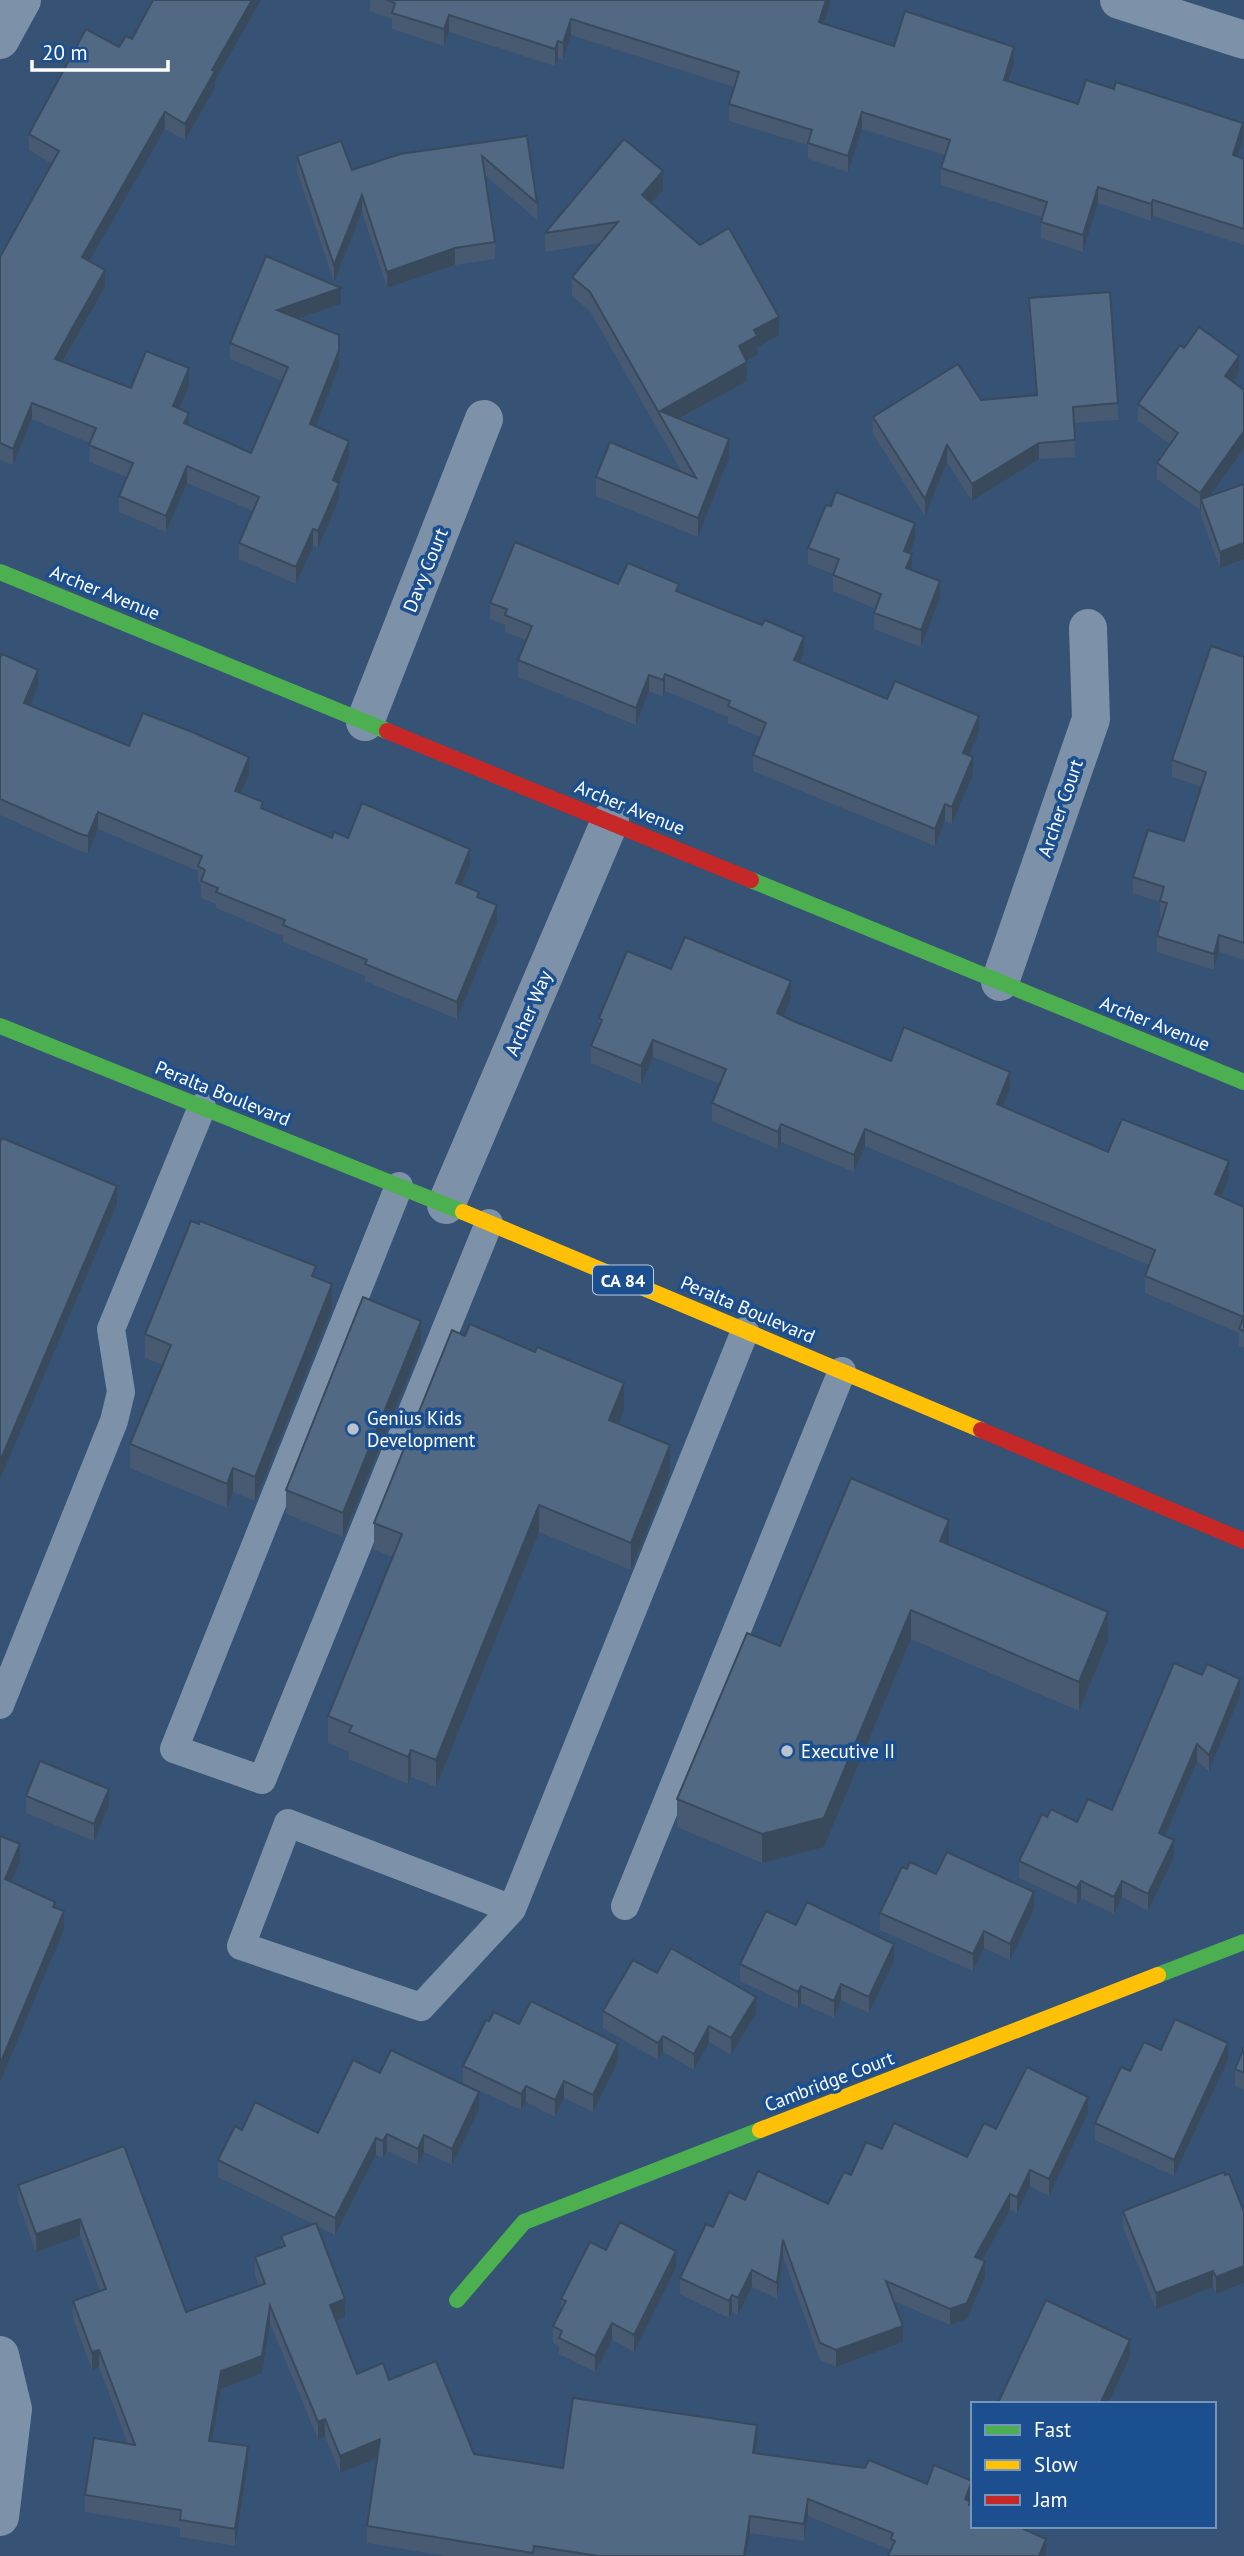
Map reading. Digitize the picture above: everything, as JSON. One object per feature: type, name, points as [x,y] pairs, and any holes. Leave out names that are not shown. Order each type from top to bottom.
[{"type":"street","points":[[0,40],[22,0]]},
{"type":"street","points":[[1119,0],[1244,40]]},
{"type":"street","name":"Davy Court","points":[[365,722],[484,419]]},
{"type":"street","name":"Archer Avenue","points":[[0,572],[1244,1082]]},
{"type":"street","name":"Archer Court","points":[[1000,982],[1091,719],[1088,628]]},
{"type":"street","name":"Archer Way","points":[[446,1205],[610,821]]},
{"type":"street","name":"Peralta Boulevard","points":[[0,1026],[398,1185],[1244,1541]]},
{"type":"street","name":"Cambridge Court","points":[[457,2300],[524,2222],[1244,1942]]},
{"type":"street","points":[[0,2355],[13,2409],[0,2516]]},
{"type":"lane","points":[[0,1705],[114,1421],[121,1392],[111,1329],[202,1107]]},
{"type":"lane","points":[[398,1185],[174,1749],[262,1780],[489,1223]]},
{"type":"lane","points":[[512,1909],[288,1823],[241,1946],[421,2007],[512,1909],[745,1331]]},
{"type":"lane","points":[[625,1906],[842,1371]]},
{"type":"building","points":[[153,0],[252,0],[185,124],[165,112],[82,257],[105,270],[55,359],[131,388],[146,351],[189,368],[173,406],[189,413],[184,423],[251,453],[288,367],[230,343],[266,256],[341,288],[277,310],[339,335],[339,350],[310,424],[349,441],[333,480],[339,483],[318,531],[313,529],[296,567],[239,543],[259,497],[187,466],[166,516],[119,496],[133,463],[89,445],[96,428],[32,403],[13,449],[0,443],[0,257],[59,151],[29,134],[86,29],[119,47],[126,36],[132,39]]},
{"type":"building","points":[[387,0],[826,0],[819,22],[894,46],[905,11],[1014,47],[1004,80],[1078,104],[1086,80],[1114,89],[1116,82],[1243,123],[1233,155],[1244,159],[1244,229],[1153,200],[1151,204],[1098,187],[1083,235],[1041,222],[1047,202],[941,168],[950,140],[862,112],[848,156],[808,143],[812,130],[729,104],[739,72],[571,19],[563,43],[558,41],[555,49],[449,15],[444,29],[392,13],[395,3]]},
{"type":"building","points":[[527,136],[537,203],[482,156],[495,242],[455,248],[387,272],[362,195],[334,265],[297,156],[341,141],[352,170],[400,154]]},
{"type":"building","points":[[624,139],[663,171],[642,195],[700,245],[729,228],[779,317],[754,330],[757,336],[739,346],[747,362],[660,411],[729,439],[698,518],[596,477],[610,442],[696,478],[590,292],[572,277],[618,222],[545,233]]},
{"type":"building","points":[[1110,292],[1118,403],[1073,407],[1075,440],[1039,443],[972,484],[947,445],[925,499],[873,417],[958,364],[981,400],[1037,395],[1029,298]]},
{"type":"building","points":[[1199,327],[1239,356],[1225,376],[1244,390],[1244,431],[1200,493],[1157,463],[1178,433],[1138,404],[1180,345],[1184,348]]},
{"type":"building","points":[[1244,484],[1244,543],[1220,552],[1201,499]]},
{"type":"building","points":[[836,492],[915,523],[904,551],[912,554],[906,568],[940,581],[921,630],[874,613],[881,594],[833,575],[839,559],[808,548],[826,505],[831,506]]},
{"type":"building","points":[[515,542],[618,584],[628,563],[679,584],[676,591],[762,625],[765,620],[804,637],[794,660],[887,699],[895,681],[979,716],[963,753],[973,757],[952,807],[945,804],[935,829],[753,755],[766,723],[728,706],[730,701],[665,674],[663,680],[649,675],[636,708],[518,660],[532,626],[505,615],[507,609],[490,603]]},
{"type":"building","points":[[1211,646],[1244,657],[1244,943],[1219,935],[1214,954],[1157,936],[1167,903],[1160,901],[1164,887],[1133,877],[1148,830],[1184,841],[1206,772],[1172,760]]},
{"type":"building","points":[[2,654],[38,670],[24,703],[129,746],[143,713],[192,732],[249,757],[235,791],[263,802],[261,808],[332,838],[334,832],[348,838],[362,803],[470,849],[456,883],[479,892],[477,897],[497,905],[457,1002],[365,964],[367,960],[283,925],[285,920],[216,892],[218,888],[201,881],[205,870],[198,866],[202,856],[98,812],[88,836],[0,799]]},
{"type":"building","points":[[685,937],[791,981],[777,1013],[791,1020],[891,1061],[904,1027],[1010,1072],[997,1104],[1108,1152],[1122,1119],[1229,1161],[1215,1194],[1244,1207],[1244,1317],[1145,1276],[1155,1250],[865,1129],[854,1155],[781,1124],[778,1132],[712,1103],[726,1069],[653,1040],[641,1066],[591,1046],[602,1020],[599,1018],[627,951],[671,969]]},
{"type":"building","points":[[2,1138],[117,1186],[0,1461],[0,1143]]},
{"type":"building","points":[[191,1221],[199,1224],[200,1221],[316,1266],[312,1276],[332,1284],[255,1477],[233,1468],[227,1484],[130,1444],[171,1345],[145,1334]]},
{"type":"building","name":"Genius Kids Development","points":[[363,1297],[421,1321],[343,1513],[286,1490]]},
{"type":"building","points":[[1244,1317],[1244,1331],[1239,1329]]},
{"type":"building","points":[[470,1324],[535,1352],[537,1347],[624,1383],[609,1420],[670,1445],[631,1543],[539,1505],[436,1760],[411,1750],[408,1757],[349,1732],[352,1726],[328,1716],[402,1534],[374,1523],[452,1330],[465,1336]]},
{"type":"building","name":"Executive II","points":[[851,1478],[949,1520],[940,1541],[1108,1612],[1079,1682],[911,1610],[824,1818],[762,1834],[677,1799],[747,1633],[780,1646]]},
{"type":"building","points":[[1174,1663],[1202,1675],[1207,1664],[1240,1679],[1209,1755],[1197,1744],[1159,1833],[1174,1840],[1148,1894],[1122,1881],[1114,1897],[1081,1881],[1077,1888],[1019,1861],[1042,1814],[1047,1817],[1051,1809],[1077,1822],[1088,1799],[1112,1810]]},
{"type":"building","points":[[40,1761],[109,1789],[94,1824],[26,1796]]},
{"type":"building","points":[[0,1836],[20,1844],[5,1879],[55,1902],[53,1907],[64,1911],[0,2064]]},
{"type":"building","points":[[947,1852],[1034,1892],[1010,1944],[984,1931],[973,1954],[880,1913],[902,1867],[907,1869],[910,1862],[936,1874]]},
{"type":"building","points":[[807,1902],[894,1944],[869,1997],[841,1984],[834,2001],[801,1986],[798,1992],[740,1964],[766,1911],[796,1925]]},
{"type":"building","points":[[671,1948],[756,1997],[731,2038],[709,2026],[694,2054],[663,2036],[658,2043],[603,2011],[633,1960],[657,1973]]},
{"type":"building","points":[[531,2001],[618,2044],[593,2095],[564,2081],[555,2100],[526,2086],[521,2094],[463,2066],[486,2020],[489,2021],[494,2012],[519,2024]]},
{"type":"building","points":[[1175,2019],[1228,2043],[1174,2160],[1095,2123],[1121,2067],[1130,2071],[1144,2042],[1161,2050]]},
{"type":"building","points":[[1244,2048],[1244,2073],[1235,2069]]},
{"type":"building","points":[[391,2050],[479,2092],[452,2149],[424,2135],[418,2149],[387,2134],[383,2141],[376,2138],[335,2218],[218,2160],[235,2126],[242,2130],[255,2102],[318,2133],[353,2060],[380,2073]]},
{"type":"building","points":[[1027,2067],[1088,2097],[1049,2179],[1030,2170],[1017,2197],[1010,2194],[975,2257],[985,2261],[967,2303],[950,2309],[886,2281],[903,2326],[836,2350],[820,2343],[783,2240],[777,2283],[752,2270],[738,2298],[732,2295],[729,2301],[680,2278],[706,2224],[713,2227],[729,2192],[745,2200],[758,2171],[828,2204],[844,2172],[851,2175],[866,2142],[882,2149],[894,2123],[967,2157],[984,2123],[996,2129]]},
{"type":"building","points":[[124,2146],[186,2312],[265,2284],[255,2257],[285,2246],[281,2236],[316,2223],[345,2299],[330,2305],[357,2374],[383,2363],[389,2380],[436,2361],[474,2454],[563,2468],[573,2398],[757,2425],[753,2453],[865,2468],[869,2460],[927,2484],[934,2465],[971,2481],[965,2499],[971,2506],[971,2528],[1021,2528],[1046,2539],[1039,2556],[888,2556],[895,2541],[891,2539],[893,2533],[808,2499],[804,2524],[750,2516],[744,2556],[598,2556],[534,2546],[533,2553],[367,2526],[380,2439],[340,2456],[325,2419],[318,2422],[270,2306],[262,2356],[221,2371],[209,2441],[248,2446],[235,2529],[180,2520],[181,2510],[85,2495],[94,2438],[135,2445],[99,2350],[92,2352],[73,2301],[106,2289],[80,2219],[36,2234],[18,2185]]},
{"type":"building","points":[[1224,2172],[1225,2175],[1229,2174],[1244,2212],[1244,2266],[1216,2277],[1213,2271],[1156,2293],[1123,2211]]},
{"type":"building","points":[[620,2222],[676,2251],[634,2335],[612,2323],[595,2356],[559,2338],[562,2331],[553,2326],[566,2301],[561,2299],[590,2242],[606,2250]]},
{"type":"building","points":[[1046,2300],[1130,2340],[1101,2402],[998,2402]]},
{"type":"traffic: fast","points":[[0,572],[387,731]]},
{"type":"traffic: fast","points":[[751,880],[1244,1082]]},
{"type":"traffic: fast","points":[[0,1026],[463,1212]]},
{"type":"traffic: fast","points":[[1158,1975],[1244,1942]]},
{"type":"traffic: fast","points":[[457,2300],[524,2222],[760,2130]]},
{"type":"traffic: slow","points":[[463,1212],[981,1430]]},
{"type":"traffic: slow","points":[[760,2130],[1158,1975]]},
{"type":"traffic: jam","points":[[387,731],[751,880]]},
{"type":"traffic: jam","points":[[981,1430],[1244,1541]]},
{"type":"place","name":"Genius Kids Development","points":[[353,1429]]},
{"type":"place","name":"Executive II","points":[[787,1751]]}]
